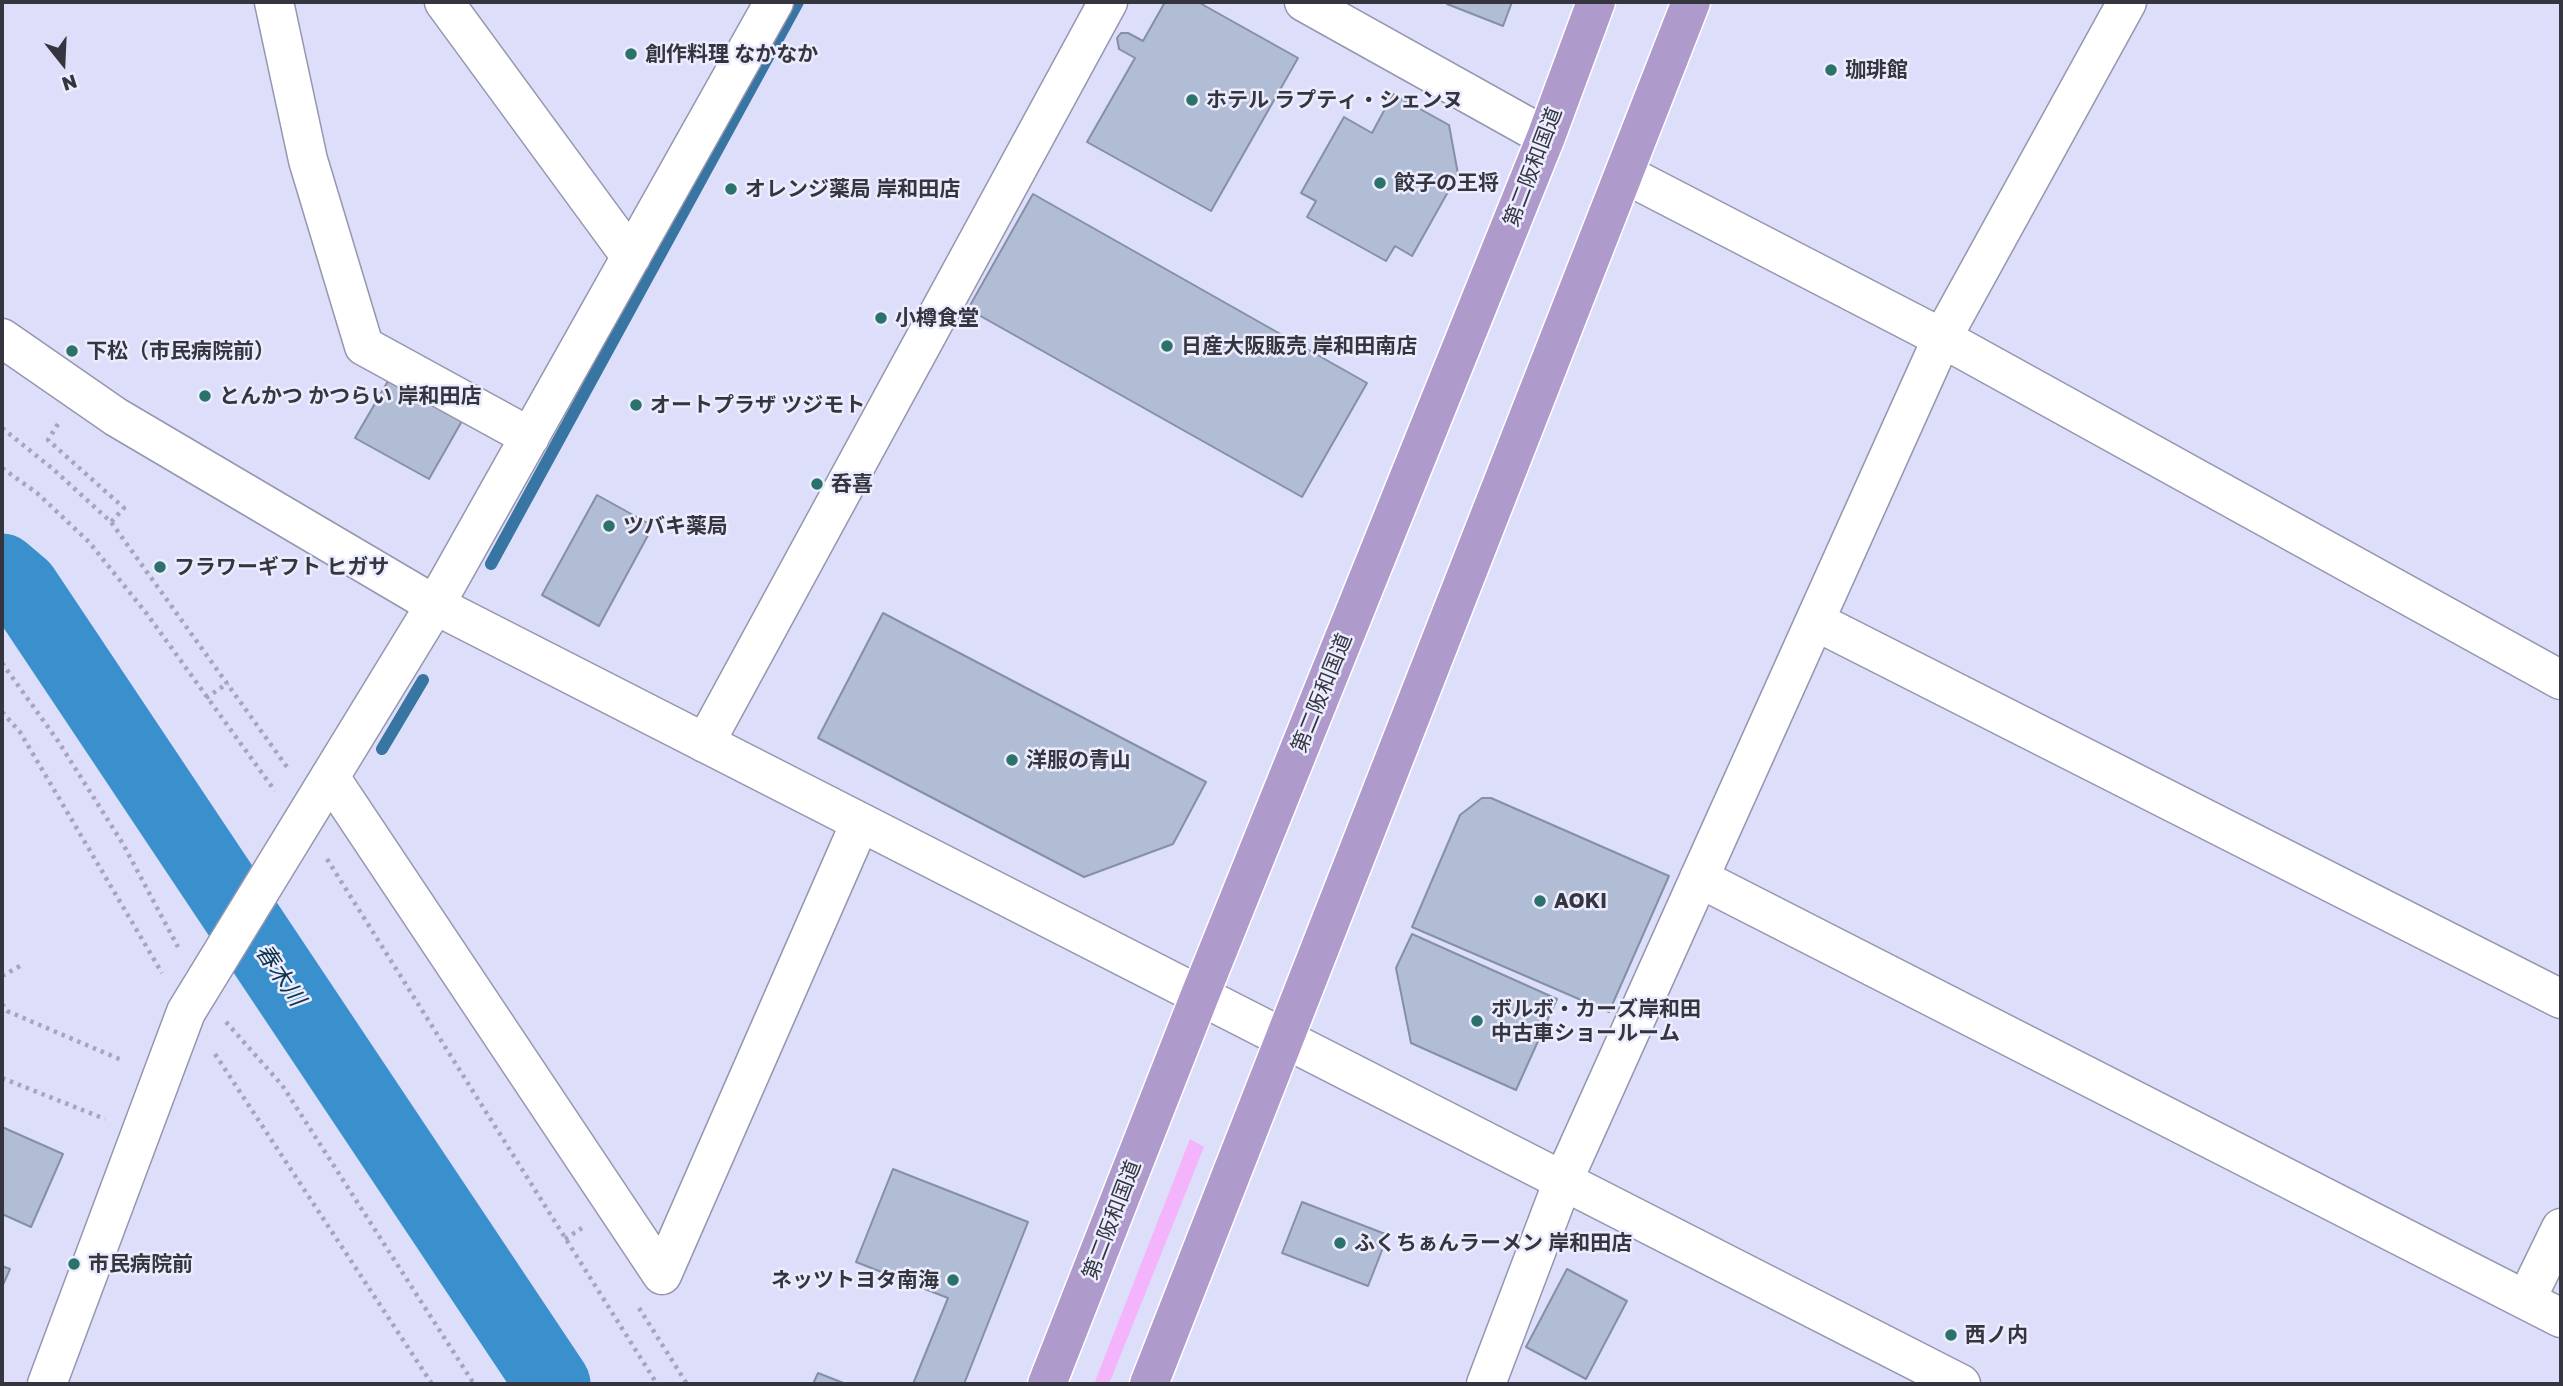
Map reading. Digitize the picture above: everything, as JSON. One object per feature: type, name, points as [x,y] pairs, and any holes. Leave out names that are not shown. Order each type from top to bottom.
[{"type":"highway","name":"第二阪和国道","points":[[1047,1384],[1200,995],[1546,137],[1595,2]]},
{"type":"highway","points":[[1149,1384],[1282,1038],[1691,2]]},
{"type":"street","points":[[274,2],[308,160],[364,346],[530,437]]},
{"type":"street","points":[[444,2],[631,257]]},
{"type":"street","points":[[47,1384],[186,1012],[435,606],[774,2]]},
{"type":"street","points":[[705,743],[1108,2]]},
{"type":"street","points":[[1304,2],[1546,137]]},
{"type":"street","points":[[1486,1384],[1563,1181],[1942,338],[2127,2]]},
{"type":"street","points":[[1625,174],[1942,338],[2561,680]]},
{"type":"street","points":[[2,338],[116,417],[435,606],[1961,1384]]},
{"type":"street","points":[[1815,621],[2561,999]]},
{"type":"street","points":[[330,777],[662,1275],[860,823]]},
{"type":"street","points":[[1699,877],[2561,1318]]},
{"type":"street","points":[[2526,1300],[2561,1228]]},
{"type":"path","points":[[61,420],[48,440],[124,508],[111,522]]},
{"type":"path","points":[[2,468],[37,493],[89,542],[147,614],[272,788],[297,831],[657,1384]]},
{"type":"path","points":[[2,663],[58,741],[123,844],[184,960],[205,981],[225,1020],[282,1085],[474,1384]]},
{"type":"path","points":[[205,698],[228,683]]},
{"type":"path","points":[[2,976],[20,966]]},
{"type":"path","points":[[2,1004],[7,1011],[126,1062]]},
{"type":"path","points":[[2,1078],[116,1124]]},
{"type":"path","points":[[565,1239],[586,1226]]},
{"type":"shaded area","points":[[1190,1139],[1204,1147],[1109,1384],[1094,1384]]},
{"type":"building","name":"ホテル ラプティ・シェンヌ","points":[[1165,2],[1198,2],[1298,58],[1211,211],[1087,142],[1135,58],[1119,49],[1117,38],[1121,33],[1128,33],[1143,41]]},
{"type":"building","points":[[1512,2],[1503,26],[1447,4]]},
{"type":"building","name":"餃子の王将","points":[[1393,94],[1449,125],[1458,174],[1412,256],[1395,246],[1386,261],[1307,217],[1316,201],[1301,193],[1344,117],[1372,133]]},
{"type":"building","name":"日産大阪販売 岸和田南店","points":[[1033,194],[1367,383],[1302,497],[968,309]]},
{"type":"building","points":[[388,381],[462,421],[429,479],[355,438]]},
{"type":"building","points":[[597,495],[653,526],[599,626],[542,595]]},
{"type":"building","name":"洋服の青山","points":[[883,613],[1206,782],[1173,844],[1084,877],[818,738]]},
{"type":"building","name":"AOKI","points":[[1482,798],[1491,798],[1669,876],[1609,1012],[1412,927],[1460,815]]},
{"type":"building","name":"ボルボ・カーズ岸和田 中古車ショールーム","points":[[1412,934],[1557,999],[1516,1090],[1411,1043],[1396,968]]},
{"type":"building","points":[[2,1127],[63,1154],[31,1227],[2,1214]]},
{"type":"building","name":"ネッツトヨタ南海","points":[[893,1169],[1028,1222],[964,1384],[913,1384],[948,1298],[856,1262]]},
{"type":"building","points":[[1302,1202],[1388,1235],[1368,1286],[1282,1253]]},
{"type":"building","points":[[2,1266],[10,1269],[2,1287]]},
{"type":"building","points":[[1567,1269],[1627,1301],[1586,1379],[1526,1347]]},
{"type":"building","points":[[818,1373],[846,1384],[813,1384]]},
{"type":"waterway","points":[[491,564],[798,2]]},
{"type":"waterway","name":"春木川","points":[[2,571],[22,588],[553,1384]]},
{"type":"waterway","points":[[382,749],[423,680]]},
{"type":"place","name":"創作料理 なかなか","points":[[631,54]]},
{"type":"place","name":"珈琲館","points":[[1831,70]]},
{"type":"place","name":"ホテル ラプティ・シェンヌ","points":[[1192,100]]},
{"type":"place","name":"餃子の王将","points":[[1380,183]]},
{"type":"place","name":"オレンジ薬局 岸和田店","points":[[731,189]]},
{"type":"place","name":"小樽食堂","points":[[881,318]]},
{"type":"place","name":"日産大阪販売 岸和田南店","points":[[1167,346]]},
{"type":"place","name":"下松（市民病院前）","points":[[72,351]]},
{"type":"place","name":"とんかつ かつらい 岸和田店","points":[[205,396]]},
{"type":"place","name":"オートプラザ ツジモト","points":[[636,405]]},
{"type":"place","name":"呑喜","points":[[817,484]]},
{"type":"place","name":"ツバキ薬局","points":[[609,526]]},
{"type":"place","name":"フラワーギフト ヒガサ","points":[[160,567]]},
{"type":"place","name":"洋服の青山","points":[[1012,760]]},
{"type":"place","name":"AOKI","points":[[1540,901]]},
{"type":"place","name":"ボルボ・カーズ岸和田 中古車ショールーム","points":[[1477,1021]]},
{"type":"place","name":"ふくちぁんラーメン 岸和田店","points":[[1340,1243]]},
{"type":"place","name":"市民病院前","points":[[74,1264]]},
{"type":"place","name":"ネッツトヨタ南海","points":[[953,1280]]},
{"type":"place","name":"西ノ内","points":[[1951,1335]]}]
